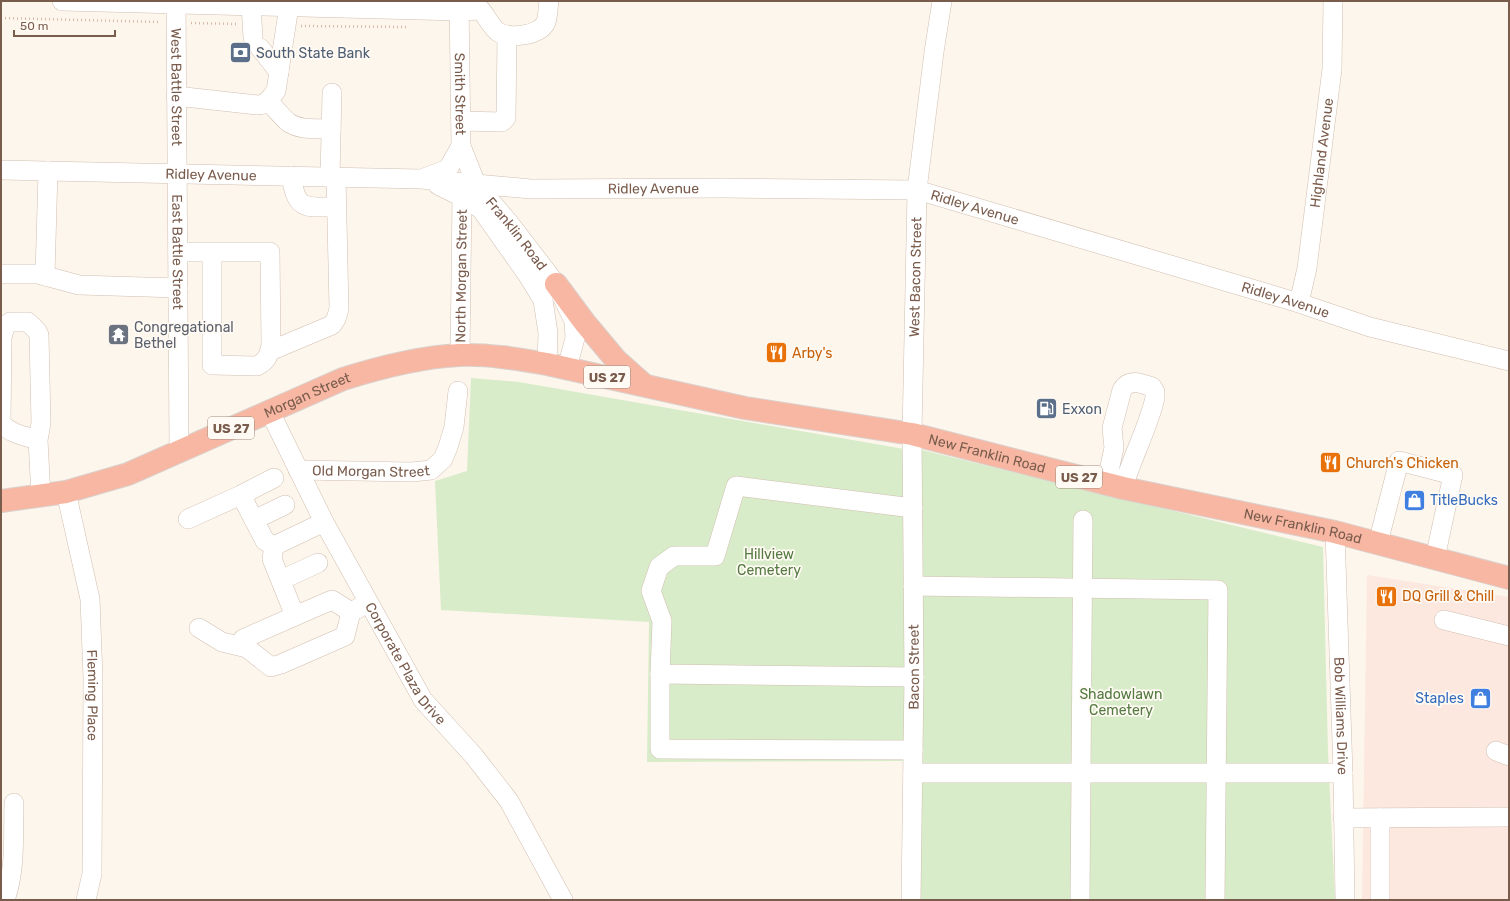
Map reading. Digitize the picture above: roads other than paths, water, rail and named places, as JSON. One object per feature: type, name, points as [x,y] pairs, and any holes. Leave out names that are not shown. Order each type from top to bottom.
[{"type":"highway","points":[[556,284],[585,323],[616,360],[646,387]]},
{"type":"highway","name":"New Franklin Road","points":[[460,355],[517,359],[557,366],[744,408],[912,434],[1114,486],[1335,532],[1509,578]]},
{"type":"highway","name":"Morgan Street","points":[[1,501],[66,492],[128,474],[179,450],[270,412],[343,379],[367,371],[414,360],[460,355]]},
{"type":"street","points":[[62,1],[293,5],[344,4],[484,6],[497,32],[507,35],[527,35],[539,30],[545,23],[549,1]]},
{"type":"street","name":"West Bacon Street","points":[[912,434],[917,190],[934,52],[942,1]]},
{"type":"street","name":"Highland Avenue","points":[[1299,302],[1307,268],[1332,69],[1333,1]]},
{"type":"street","name":"West Battle Street","points":[[176,2],[177,174]]},
{"type":"street","points":[[261,4],[256,43],[279,72]]},
{"type":"street","points":[[176,96],[263,105],[276,91],[293,5]]},
{"type":"street","name":"Smith Street","points":[[459,6],[461,146],[476,184]]},
{"type":"street","points":[[461,121],[502,122],[506,118],[507,35]]},
{"type":"street","points":[[270,352],[332,325],[336,319],[339,309],[336,207],[331,129],[332,93]]},
{"type":"street","points":[[268,101],[288,122],[302,128],[331,129]]},
{"type":"street","name":"Ridley Avenue","points":[[421,179],[448,169],[461,146]]},
{"type":"street","name":"Ridley Avenue","points":[[1,170],[421,179],[531,189],[723,188],[917,190],[1299,302],[1370,327],[1509,362]]},
{"type":"street","points":[[45,276],[48,171]]},
{"type":"street","name":"East Battle Street","points":[[177,174],[179,450]]},
{"type":"street","points":[[291,176],[294,194],[304,205],[315,207],[336,207]]},
{"type":"street","name":"Ridley Avenue","points":[[421,179],[445,188],[462,197]]},
{"type":"street","name":"Franklin Road","points":[[476,184],[510,224],[556,284],[574,321],[575,338],[557,366]]},
{"type":"street","name":"Franklin Road","points":[[462,197],[480,209],[529,277],[543,300],[548,333],[557,366]]},
{"type":"street","name":"North Morgan Street","points":[[460,355],[462,197]]},
{"type":"street","points":[[178,252],[212,252],[270,252],[271,345],[270,352],[264,363],[258,366],[212,365],[212,252]]},
{"type":"street","points":[[1,274],[38,274],[79,285],[178,288]]},
{"type":"street","points":[[38,440],[15,433],[5,428],[1,423],[2,338],[5,326],[10,322],[28,322],[39,335],[41,423],[38,440],[41,496]]},
{"type":"street","name":"Old Morgan Street","points":[[298,470],[412,472],[431,470],[442,459],[448,447],[454,427],[458,391]]},
{"type":"street","name":"Corporate Plaza Drive","points":[[270,412],[324,522],[423,700],[474,756],[509,801],[563,900]]},
{"type":"street","name":"Bacon Street","points":[[911,900],[914,677],[912,434]]},
{"type":"street","points":[[1378,544],[1399,461],[1453,475],[1434,558]]},
{"type":"street","points":[[188,519],[274,478]]},
{"type":"street","points":[[913,508],[736,486],[716,556],[674,556],[659,567],[651,591],[662,621],[660,749],[913,750]]},
{"type":"street","name":"Fleming Place","points":[[66,492],[90,599],[92,678],[92,874],[86,900]]},
{"type":"street","points":[[241,495],[265,541],[274,546]]},
{"type":"street","points":[[254,520],[285,505]]},
{"type":"street","points":[[1080,900],[1083,520]]},
{"type":"street","points":[[274,546],[324,522]]},
{"type":"street","name":"Bob Williams Drive","points":[[1335,532],[1343,773],[1345,900]]},
{"type":"street","points":[[274,546],[272,559],[296,616]]},
{"type":"street","points":[[281,580],[318,563]]},
{"type":"street","points":[[914,586],[1218,590],[1215,900]]},
{"type":"street","points":[[247,648],[243,639],[332,600],[351,612]]},
{"type":"street","points":[[199,628],[222,642],[247,648],[271,667],[345,636],[351,612],[368,603]]},
{"type":"street","points":[[1444,620],[1509,636]]},
{"type":"street","points":[[660,674],[914,677]]},
{"type":"street","points":[[913,773],[1343,773]]},
{"type":"street","points":[[6,900],[12,871],[14,803]]},
{"type":"street","points":[[1343,818],[1509,817]]},
{"type":"street","points":[[1380,818],[1380,900]]},
{"type":"place","name":"South State Bank","points":[[240,53]]},
{"type":"place","name":"Congregational Bethel","points":[[119,335]]},
{"type":"place","name":"Arby's","points":[[777,353]]},
{"type":"place","name":"Exxon","points":[[1046,409]]},
{"type":"place","name":"Church's Chicken","points":[[1330,463]]},
{"type":"place","name":"TitleBucks","points":[[1414,500]]},
{"type":"place","name":"DQ Grill & Chill","points":[[1387,596]]},
{"type":"place","name":"Staples","points":[[1480,698]]},
{"type":"park label","name":"Hillview Cemetery","points":[[769,562]]},
{"type":"park label","name":"Shadowlawn Cemetery","points":[[1121,702]]}]
